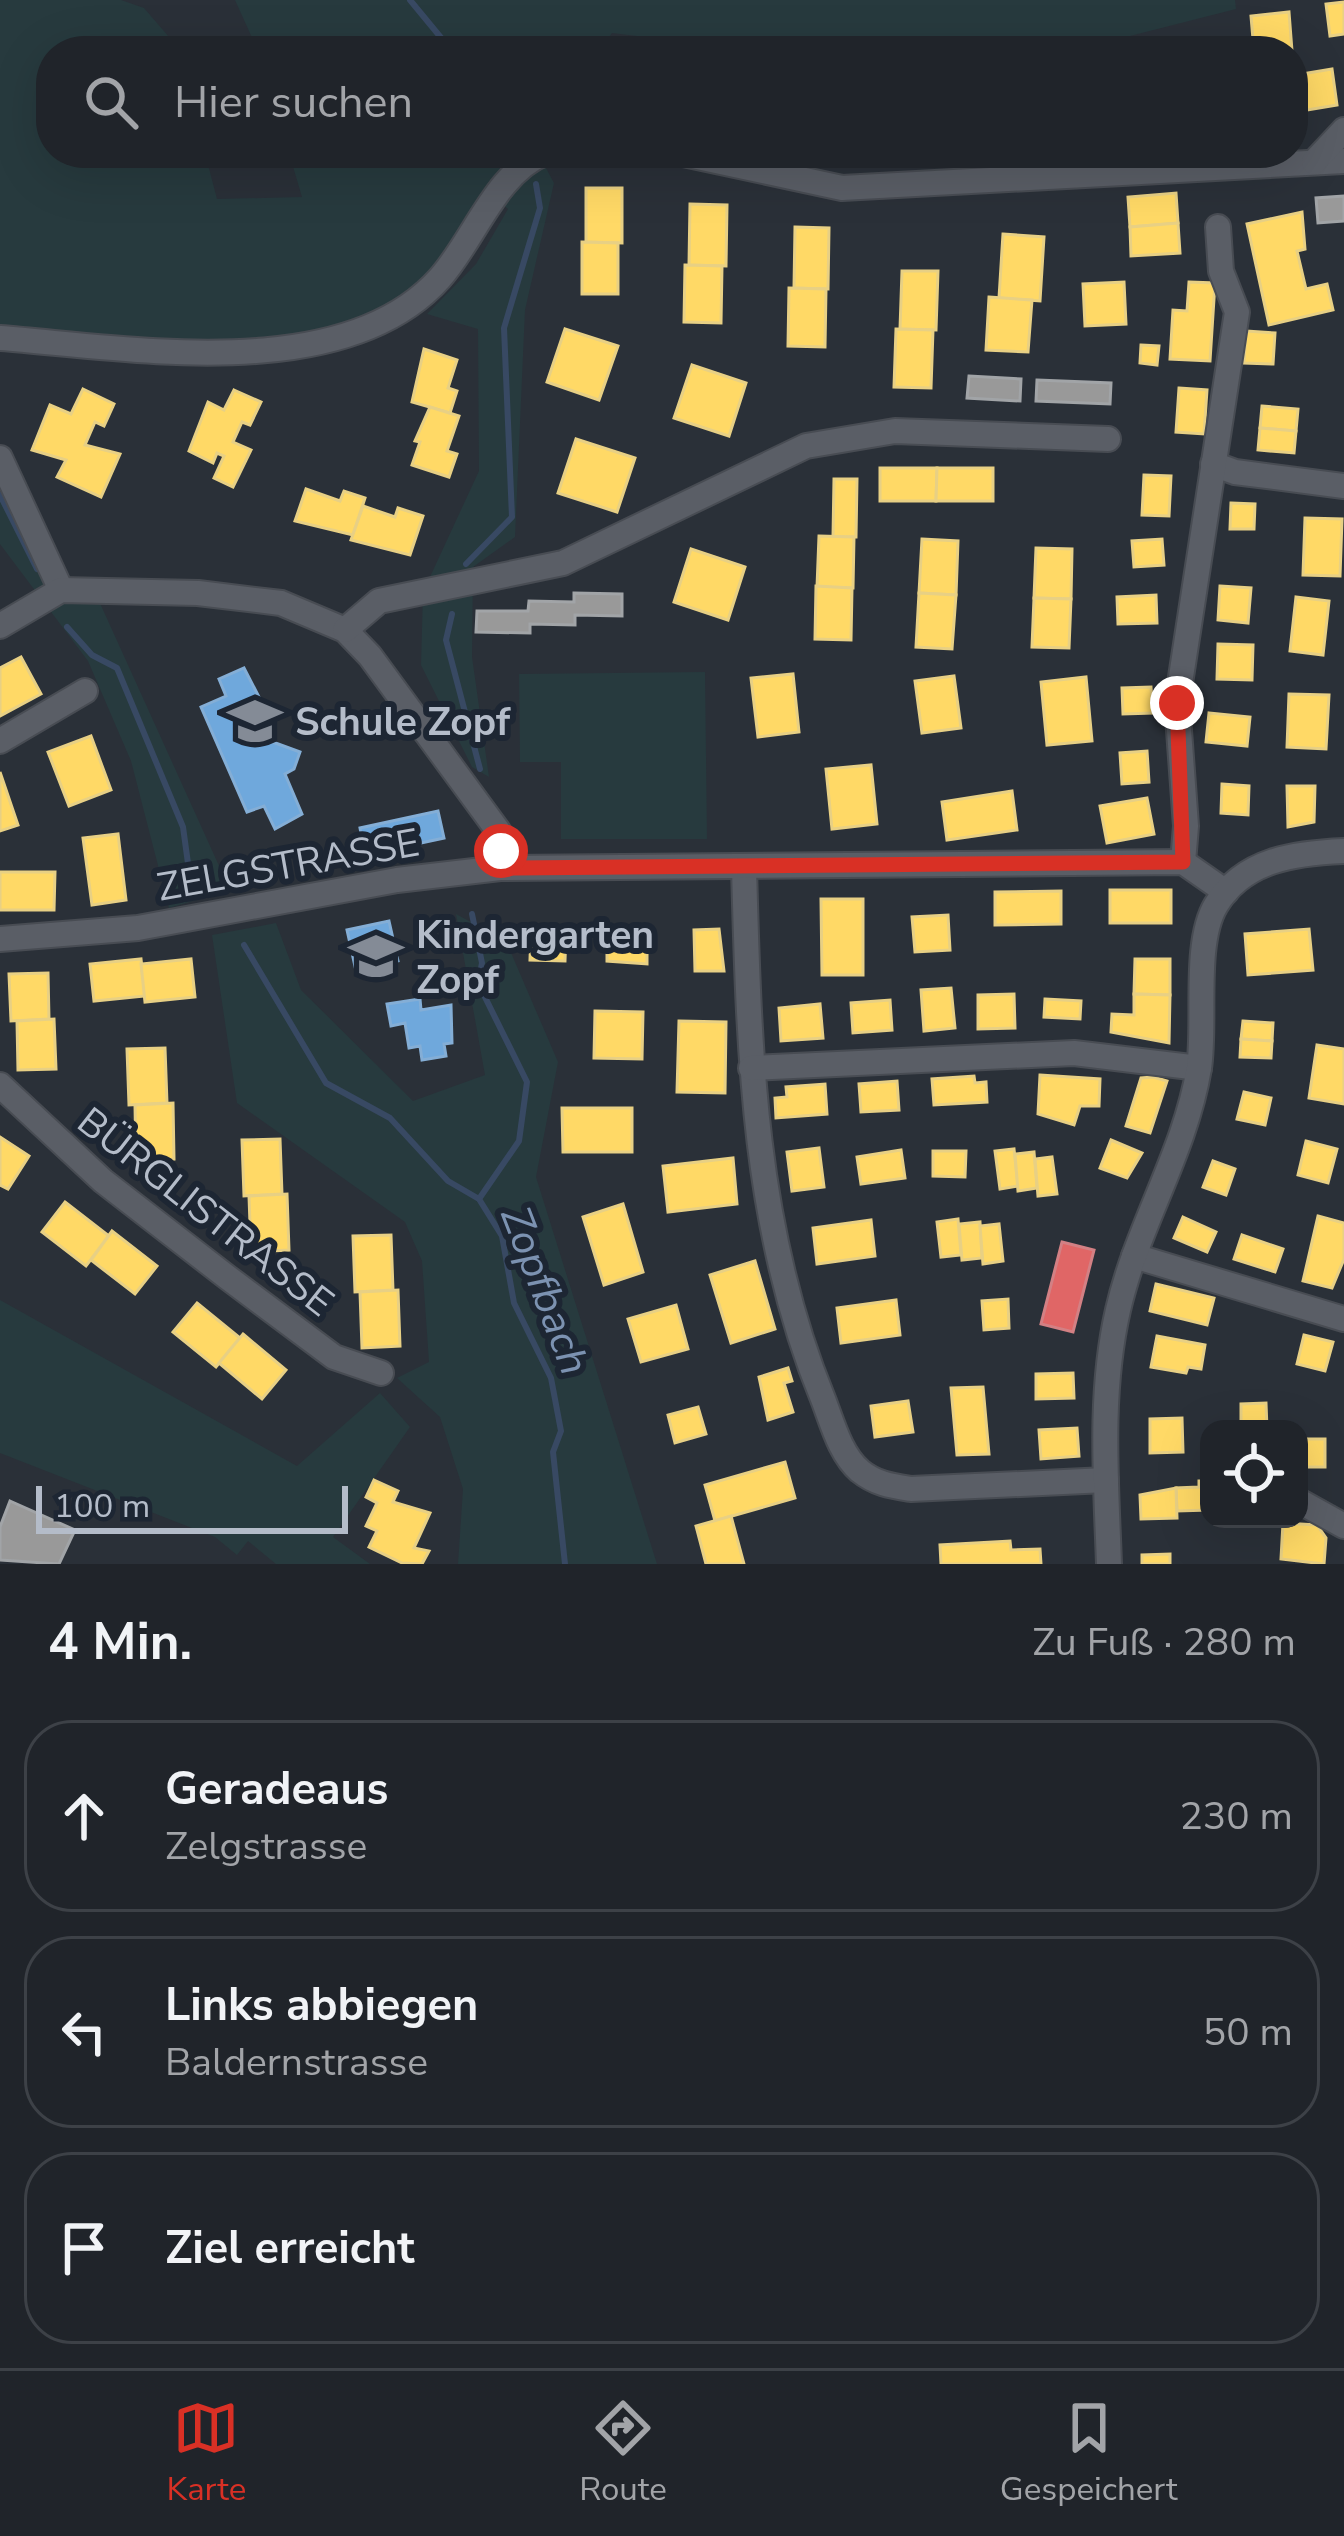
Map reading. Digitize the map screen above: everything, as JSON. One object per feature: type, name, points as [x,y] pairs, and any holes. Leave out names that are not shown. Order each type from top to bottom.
[{"type":"street","points":[[1314,162],[1344,130]]},
{"type":"street","points":[[1308,162],[1344,160]]},
{"type":"street","points":[[0,338],[130,348],[288,350],[344,339],[383,322],[437,282],[522,168]]},
{"type":"street","points":[[749,168],[842,188],[1205,168]]},
{"type":"street","points":[[1218,227],[1221,271],[1237,313],[1177,703],[1183,862],[1226,892]]},
{"type":"street","points":[[345,630],[379,601],[563,563],[806,446],[895,431],[1108,439]]},
{"type":"street","points":[[0,458],[61,590]]},
{"type":"street","points":[[1213,464],[1344,486]]},
{"type":"street","points":[[0,626],[61,590],[198,593],[281,603],[345,630],[370,656],[499,832],[500,868]]},
{"type":"street","points":[[0,741],[85,691]]},
{"type":"street","points":[[1109,1564],[1109,1355],[1134,1256],[1178,1148],[1199,1068],[1207,930],[1226,892],[1250,872],[1281,857],[1344,850]]},
{"type":"street","name":"ZELGSTRASSE","points":[[0,939],[137,928],[417,877],[500,868],[1183,862]]},
{"type":"street","points":[[744,868],[751,1068],[766,1214],[800,1343],[857,1469],[880,1484],[911,1489],[1106,1480]]},
{"type":"street","points":[[751,1068],[1074,1053],[1199,1068]]},
{"type":"street","name":"BÜRGLISTRASSE","points":[[0,1085],[103,1181],[226,1277],[334,1357],[381,1373]]},
{"type":"street","points":[[1134,1256],[1344,1318]]},
{"type":"street","points":[[1308,1506],[1344,1526]]},
{"type":"green space","points":[[0,0],[121,0],[144,8],[168,36],[36,36],[36,168],[209,168],[217,199],[302,197],[293,168],[546,168],[554,183],[525,310],[515,537],[473,567],[472,657],[489,777],[472,767],[421,665],[423,592],[479,471],[478,329],[427,314],[476,264],[508,209],[490,193],[447,256],[416,288],[374,313],[326,329],[216,341],[0,326]]},
{"type":"green space","points":[[235,0],[1235,0],[1236,9],[1130,36],[251,36]]},
{"type":"green space","points":[[0,476],[60,589],[94,590],[230,890],[169,908],[131,761],[88,661],[0,544]]},
{"type":"green space","points":[[705,672],[707,839],[561,839],[561,762],[520,762],[519,674]]},
{"type":"green space","points":[[456,914],[506,941],[558,1062],[536,1177],[657,1564],[458,1564],[463,1489],[440,1417],[397,1378],[429,1362],[422,1261],[405,1222],[237,1103],[212,935],[276,923],[301,990],[413,1101],[485,1075]]},
{"type":"green space","points":[[0,1300],[297,1466],[380,1393],[410,1427],[333,1537],[370,1564],[276,1564],[248,1541],[237,1555],[215,1537],[0,1453]]},
{"type":"building: Wohnen","points":[[1344,2],[1344,34],[1330,36],[1326,4]]},
{"type":"building: Wohnen","points":[[1289,12],[1291,36],[1253,36],[1251,16]]},
{"type":"building: Wohnen","points":[[1332,69],[1337,105],[1308,110],[1308,73]]},
{"type":"building: Wohnen","points":[[586,188],[622,188],[622,243],[586,242]]},
{"type":"building: Wohnen","points":[[1176,193],[1178,223],[1130,227],[1128,197]]},
{"type":"building: Wohnen","points":[[690,204],[727,205],[726,266],[689,265]]},
{"type":"building: Wohnen","points":[[1302,212],[1305,249],[1297,251],[1306,289],[1327,284],[1333,310],[1269,325],[1247,224]]},
{"type":"building: Wohnen","points":[[1178,223],[1180,253],[1131,256],[1130,227]]},
{"type":"building: Wohnen","points":[[795,227],[829,228],[828,289],[794,288]]},
{"type":"building: Wohnen","points":[[1003,234],[1044,237],[1040,301],[999,298]]},
{"type":"building: Wohnen","points":[[582,242],[618,243],[618,294],[582,294]]},
{"type":"building: Wohnen","points":[[685,265],[722,266],[721,323],[684,322]]},
{"type":"building: Wohnen","points":[[902,271],[938,271],[936,330],[900,329]]},
{"type":"building: Wohnen","points":[[1124,282],[1126,324],[1085,326],[1083,284]]},
{"type":"building: Wohnen","points":[[1189,282],[1215,283],[1210,361],[1170,359],[1173,310],[1187,311]]},
{"type":"building: Wohnen","points":[[789,288],[826,289],[825,347],[788,346]]},
{"type":"building: Wohnen","points":[[989,297],[1032,300],[1028,352],[986,350]]},
{"type":"building: Wohnen","points":[[565,329],[618,346],[599,400],[547,382]]},
{"type":"building: Wohnen","points":[[896,329],[933,330],[931,388],[894,387]]},
{"type":"building: Wohnen","points":[[1246,331],[1275,333],[1273,364],[1244,363]]},
{"type":"building: Wohnen","points":[[1141,345],[1159,346],[1157,365],[1140,363]]},
{"type":"building: Wohnen","points":[[424,349],[457,360],[448,388],[457,391],[450,413],[412,402]]},
{"type":"building: Wohnen","points":[[692,365],[746,383],[729,436],[674,418]]},
{"type":"building: Wohnen","points":[[1179,388],[1207,390],[1204,434],[1176,432]]},
{"type":"building: Wohnen","points":[[83,389],[114,404],[104,426],[95,422],[85,445],[120,454],[101,497],[57,477],[66,460],[32,450],[50,405],[71,414]]},
{"type":"building: Wohnen","points":[[234,390],[261,402],[250,425],[242,422],[233,442],[251,450],[233,487],[214,478],[224,456],[217,453],[213,463],[189,451],[208,402],[224,410]]},
{"type":"building: Wohnen","points":[[1262,406],[1298,409],[1296,431],[1260,428]]},
{"type":"building: Wohnen","points":[[430,407],[459,416],[447,451],[457,454],[449,477],[412,465],[420,442],[415,441]]},
{"type":"building: Wohnen","points":[[1260,428],[1296,431],[1294,453],[1258,450]]},
{"type":"building: Wohnen","points":[[576,439],[635,458],[617,512],[558,493]]},
{"type":"building: Wohnen","points":[[880,468],[937,468],[936,501],[880,501]]},
{"type":"building: Wohnen","points":[[937,468],[993,468],[993,501],[936,501]]},
{"type":"building: Wohnen","points":[[1144,475],[1171,476],[1169,516],[1142,515]]},
{"type":"building: Wohnen","points":[[834,479],[857,479],[856,537],[833,537]]},
{"type":"building: Wohnen","points":[[306,489],[340,501],[344,491],[365,498],[353,535],[295,521]]},
{"type":"building: Wohnen","points":[[1231,503],[1255,504],[1254,529],[1230,529]]},
{"type":"building: Wohnen","points":[[363,506],[395,517],[398,508],[423,516],[410,555],[351,540]]},
{"type":"building: Wohnen","points":[[1305,518],[1342,519],[1340,576],[1303,575]]},
{"type":"building: Wohnen","points":[[819,536],[854,537],[853,588],[817,587]]},
{"type":"building: Wohnen","points":[[922,539],[958,541],[956,595],[919,593]]},
{"type":"building: Wohnen","points":[[1162,539],[1164,565],[1134,567],[1132,541]]},
{"type":"building: Wohnen","points":[[1036,548],[1072,549],[1071,599],[1034,598]]},
{"type":"building: Wohnen","points":[[691,549],[745,567],[728,620],[674,602]]},
{"type":"building: Wohnen","points":[[816,586],[852,588],[851,640],[815,639]]},
{"type":"building: Wohnen","points":[[1220,586],[1251,588],[1248,623],[1218,620]]},
{"type":"building: Wohnen","points":[[919,593],[956,595],[952,649],[916,647]]},
{"type":"building: Wohnen","points":[[1156,595],[1157,623],[1118,624],[1117,597]]},
{"type":"building: Wohnen","points":[[1296,597],[1329,601],[1323,655],[1290,651]]},
{"type":"building: Wohnen","points":[[1034,598],[1071,599],[1069,648],[1032,647]]},
{"type":"building: Wohnen","points":[[1218,644],[1253,645],[1252,680],[1217,679]]},
{"type":"building: Wohnen","points":[[21,657],[41,694],[0,716],[0,668]]},
{"type":"building: Wohnen","points":[[793,674],[799,732],[758,737],[751,678]]},
{"type":"building: Wohnen","points":[[954,676],[961,728],[922,733],[915,681]]},
{"type":"building: Wohnen","points":[[1086,677],[1092,741],[1047,745],[1041,682]]},
{"type":"building: Wohnen","points":[[1151,687],[1153,713],[1123,714],[1122,688]]},
{"type":"building: Wohnen","points":[[1289,694],[1329,695],[1326,749],[1287,747]]},
{"type":"building: Wohnen","points":[[1209,713],[1250,717],[1247,746],[1206,742]]},
{"type":"building: Wohnen","points":[[91,736],[111,790],[69,806],[48,752]]},
{"type":"building: Wohnen","points":[[1147,751],[1149,782],[1122,784],[1120,753]]},
{"type":"building: Wohnen","points":[[871,765],[877,824],[832,829],[826,769]]},
{"type":"building: Wohnen","points":[[0,772],[18,825],[0,831]]},
{"type":"building: Wohnen","points":[[1222,784],[1249,786],[1248,815],[1221,813]]},
{"type":"building: Wohnen","points":[[1287,786],[1315,786],[1314,822],[1288,827]]},
{"type":"building: Wohnen","points":[[1012,791],[1017,830],[947,840],[942,802]]},
{"type":"building: Wohnen","points":[[1147,798],[1154,834],[1107,843],[1100,806]]},
{"type":"building: Wohnen","points":[[118,834],[126,900],[92,905],[83,838]]},
{"type":"building: Wohnen","points":[[0,872],[55,872],[54,910],[0,910]]},
{"type":"building: Wohnen","points":[[1110,890],[1171,890],[1171,923],[1110,923]]},
{"type":"building: Wohnen","points":[[1061,891],[1061,924],[995,925],[995,892]]},
{"type":"building: Wohnen","points":[[821,899],[863,899],[863,975],[822,975]]},
{"type":"building: Wohnen","points":[[948,915],[950,950],[915,952],[912,917]]},
{"type":"building: Wohnen","points":[[531,929],[566,930],[565,961],[530,960]]},
{"type":"building: Wohnen","points":[[719,929],[724,971],[695,971],[694,930]]},
{"type":"building: Wohnen","points":[[1309,929],[1313,970],[1248,975],[1245,934]]},
{"type":"building: Wohnen","points":[[607,932],[647,932],[647,964],[607,961]]},
{"type":"building: Wohnen","points":[[141,959],[145,996],[94,1001],[90,964]]},
{"type":"building: Wohnen","points":[[191,959],[195,997],[145,1002],[141,964]]},
{"type":"building: Wohnen","points":[[1135,959],[1170,959],[1170,995],[1134,994]]},
{"type":"building: Wohnen","points":[[48,973],[49,1019],[11,1021],[9,974]]},
{"type":"building: Wohnen","points":[[951,988],[955,1028],[924,1031],[921,990]]},
{"type":"building: Wohnen","points":[[1014,994],[1015,1028],[978,1029],[978,995]]},
{"type":"building: Wohnen","points":[[1134,994],[1170,995],[1169,1043],[1111,1032],[1112,1014],[1134,1015]]},
{"type":"building: Wohnen","points":[[1045,999],[1081,1001],[1080,1019],[1044,1017]]},
{"type":"building: Wohnen","points":[[890,1000],[892,1030],[853,1033],[851,1003]]},
{"type":"building: Wohnen","points":[[820,1004],[823,1038],[781,1041],[779,1008]]},
{"type":"building: Wohnen","points":[[595,1011],[643,1012],[642,1059],[594,1058]]},
{"type":"building: Wohnen","points":[[54,1019],[56,1069],[18,1070],[17,1021]]},
{"type":"building: Wohnen","points":[[679,1021],[726,1022],[725,1093],[677,1092]]},
{"type":"building: Wohnen","points":[[1243,1021],[1273,1023],[1272,1041],[1241,1039]]},
{"type":"building: Wohnen","points":[[1241,1039],[1272,1041],[1271,1058],[1240,1057]]},
{"type":"building: Wohnen","points":[[1317,1045],[1344,1049],[1344,1104],[1309,1098]]},
{"type":"building: Wohnen","points":[[165,1048],[167,1103],[129,1105],[127,1049]]},
{"type":"building: Wohnen","points":[[1040,1075],[1100,1079],[1099,1106],[1080,1106],[1074,1125],[1038,1114]]},
{"type":"building: Wohnen","points":[[974,1076],[975,1083],[986,1082],[987,1102],[934,1105],[932,1079]]},
{"type":"building: Wohnen","points":[[1141,1078],[1167,1081],[1150,1133],[1126,1126]]},
{"type":"building: Wohnen","points":[[897,1081],[899,1110],[861,1112],[859,1084]]},
{"type":"building: Wohnen","points":[[825,1084],[827,1114],[776,1118],[775,1098],[787,1097],[786,1087]]},
{"type":"building: Wohnen","points":[[1244,1092],[1271,1098],[1265,1125],[1237,1119]]},
{"type":"building: Wohnen","points":[[173,1103],[174,1159],[136,1161],[135,1105]]},
{"type":"building: Wohnen","points":[[562,1108],[632,1108],[632,1152],[563,1152]]},
{"type":"building: Wohnen","points":[[0,1137],[29,1156],[8,1189],[0,1185]]},
{"type":"building: Wohnen","points":[[280,1139],[282,1194],[244,1196],[242,1140]]},
{"type":"building: Wohnen","points":[[1111,1140],[1142,1153],[1127,1178],[1100,1168]]},
{"type":"building: Wohnen","points":[[1306,1141],[1337,1149],[1328,1183],[1298,1175]]},
{"type":"building: Wohnen","points":[[819,1148],[824,1187],[792,1191],[787,1152]]},
{"type":"building: Wohnen","points":[[1014,1149],[1018,1186],[1000,1189],[995,1151]]},
{"type":"building: Wohnen","points":[[901,1150],[905,1178],[861,1184],[857,1157]]},
{"type":"building: Wohnen","points":[[933,1151],[966,1151],[965,1177],[933,1176]]},
{"type":"building: Wohnen","points":[[1034,1152],[1037,1188],[1018,1191],[1015,1154]]},
{"type":"building: Wohnen","points":[[1052,1157],[1057,1194],[1038,1196],[1035,1159]]},
{"type":"building: Wohnen","points":[[733,1158],[737,1204],[668,1212],[663,1166]]},
{"type":"building: Wohnen","points":[[1213,1161],[1235,1169],[1226,1195],[1203,1187]]},
{"type":"building: Wohnen","points":[[287,1194],[289,1250],[251,1252],[249,1196]]},
{"type":"building: Wohnen","points":[[65,1202],[109,1236],[86,1266],[42,1232]]},
{"type":"building: Wohnen","points":[[623,1204],[643,1272],[604,1285],[583,1217]]},
{"type":"building: Wohnen","points":[[1318,1216],[1344,1223],[1344,1259],[1332,1288],[1303,1281]]},
{"type":"building: Wohnen","points":[[1183,1217],[1216,1232],[1207,1252],[1174,1238]]},
{"type":"building: Wohnen","points":[[958,1219],[961,1255],[941,1257],[937,1222]]},
{"type":"building: Wohnen","points":[[871,1220],[875,1256],[817,1264],[813,1228]]},
{"type":"building: Wohnen","points":[[980,1222],[982,1258],[962,1260],[959,1224]]},
{"type":"building: Wohnen","points":[[999,1224],[1003,1261],[983,1264],[980,1226]]},
{"type":"building: Wohnen","points":[[112,1231],[157,1266],[135,1294],[91,1260]]},
{"type":"building: Wohnen","points":[[391,1235],[393,1290],[355,1292],[353,1236]]},
{"type":"building: Wohnen","points":[[1242,1235],[1283,1249],[1275,1272],[1234,1259]]},
{"type":"building: Wohnen","points":[[755,1261],[775,1329],[731,1343],[710,1275]]},
{"type":"building: Wohnen","points":[[1156,1284],[1214,1298],[1207,1325],[1150,1311]]},
{"type":"building: Wohnen","points":[[398,1290],[400,1346],[362,1348],[360,1292]]},
{"type":"building: Wohnen","points":[[1008,1299],[1009,1328],[984,1330],[982,1301]]},
{"type":"building: Wohnen","points":[[896,1300],[900,1335],[841,1343],[837,1308]]},
{"type":"building: Wohnen","points":[[197,1303],[240,1338],[216,1367],[173,1332]]},
{"type":"building: Wohnen","points":[[676,1305],[688,1349],[641,1362],[628,1319]]},
{"type":"building: Wohnen","points":[[243,1334],[286,1370],[262,1399],[219,1363]]},
{"type":"building: Wohnen","points":[[1304,1335],[1333,1342],[1325,1371],[1297,1364]]},
{"type":"building: Wohnen","points":[[1157,1336],[1205,1345],[1201,1369],[1188,1367],[1186,1373],[1151,1367]]},
{"type":"building: Wohnen","points":[[788,1368],[792,1381],[784,1383],[793,1412],[768,1420],[759,1377]]},
{"type":"building: Wohnen","points":[[1073,1373],[1074,1398],[1036,1399],[1036,1374]]},
{"type":"building: Wohnen","points":[[983,1387],[989,1454],[957,1455],[951,1388]]},
{"type":"building: Wohnen","points":[[908,1401],[913,1432],[875,1437],[871,1406]]},
{"type":"building: Wohnen","points":[[1266,1403],[1267,1420],[1241,1420],[1241,1404]]},
{"type":"building: Wohnen","points":[[698,1407],[706,1434],[675,1443],[668,1415]]},
{"type":"building: Wohnen","points":[[1182,1418],[1183,1452],[1150,1453],[1150,1419]]},
{"type":"building: Wohnen","points":[[1077,1428],[1079,1456],[1041,1459],[1039,1430]]},
{"type":"building: Wohnen","points":[[1308,1439],[1325,1439],[1325,1467],[1308,1467]]},
{"type":"building: Wohnen","points":[[785,1462],[795,1498],[715,1521],[705,1485]]},
{"type":"building: Wohnen","points":[[374,1480],[398,1491],[393,1502],[430,1513],[414,1548],[429,1551],[422,1564],[402,1563],[369,1547],[377,1531],[366,1526],[377,1503],[366,1497]]},
{"type":"building: Wohnen","points":[[1200,1481],[1200,1510],[1177,1511],[1176,1488],[1199,1487]]},
{"type":"building: Wohnen","points":[[1176,1488],[1177,1518],[1141,1519],[1140,1495]]},
{"type":"building: Wohnen","points":[[731,1516],[744,1564],[706,1564],[696,1526]]},
{"type":"building: Wohnen","points":[[1317,1525],[1326,1538],[1324,1564],[1281,1559],[1283,1528]]},
{"type":"building: Wohnen","points":[[1010,1541],[1011,1550],[1040,1549],[1041,1564],[941,1564],[940,1545]]},
{"type":"building: Wohnen","points":[[1170,1554],[1170,1564],[1142,1564],[1142,1555]]},
{"type":"building: Handel","points":[[1062,1242],[1094,1250],[1073,1332],[1041,1324]]},
{"type":"building: Schulen","points":[[244,668],[275,728],[270,741],[300,752],[294,769],[285,774],[302,814],[275,829],[264,806],[247,812],[201,707],[226,696],[219,679]]},
{"type":"building: Schulen","name":"Kindergarten Zopf","points":[[438,811],[444,838],[365,855],[360,828]]},
{"type":"building: Schulen","points":[[389,921],[398,961],[356,971],[347,930]]},
{"type":"building: Schulen","points":[[420,999],[421,1010],[451,1005],[452,1043],[444,1044],[446,1056],[422,1060],[420,1046],[409,1048],[405,1023],[391,1026],[387,1004]]},
{"type":"building: Industrie","points":[[1344,196],[1344,221],[1318,223],[1316,198]]},
{"type":"building: Industrie","points":[[969,376],[1021,379],[1020,401],[967,398]]},
{"type":"building: Industrie","points":[[1037,380],[1111,383],[1110,404],[1036,401]]},
{"type":"building: Industrie","points":[[574,593],[622,594],[622,616],[575,615],[575,625],[530,624],[530,633],[476,632],[477,611],[528,611],[529,601],[574,602]]},
{"type":"building: Industrie","points":[[10,1501],[75,1530],[59,1564],[0,1560],[0,1527]]},
{"type":"waterway","name":"Zopfbach","points":[[410,0],[440,36]]},
{"type":"waterway","name":"Zopfbach","points":[[466,564],[512,517],[504,328],[540,208],[536,184]]},
{"type":"waterway","points":[[0,495],[37,569]]},
{"type":"waterway","name":"Zopfbach","points":[[452,614],[446,640],[480,769]]},
{"type":"waterway","points":[[67,627],[92,655],[117,668],[183,827],[190,878]]},
{"type":"waterway","name":"Zopfbach","points":[[472,914],[482,963],[478,983],[527,1082],[519,1141],[479,1199],[502,1236],[514,1303],[551,1378],[561,1431],[553,1452],[565,1564]]},
{"type":"waterway","points":[[244,945],[326,1083],[390,1118],[448,1181],[479,1199]]},
{"type":"place","name":"Schule Zopf","points":[[255,721]]},
{"type":"place","name":"Kindergarten Zopf","points":[[376,956]]},
{"type":"route","points":[[501,851],[500,868],[1183,862],[1186,826],[1177,703]]}]
